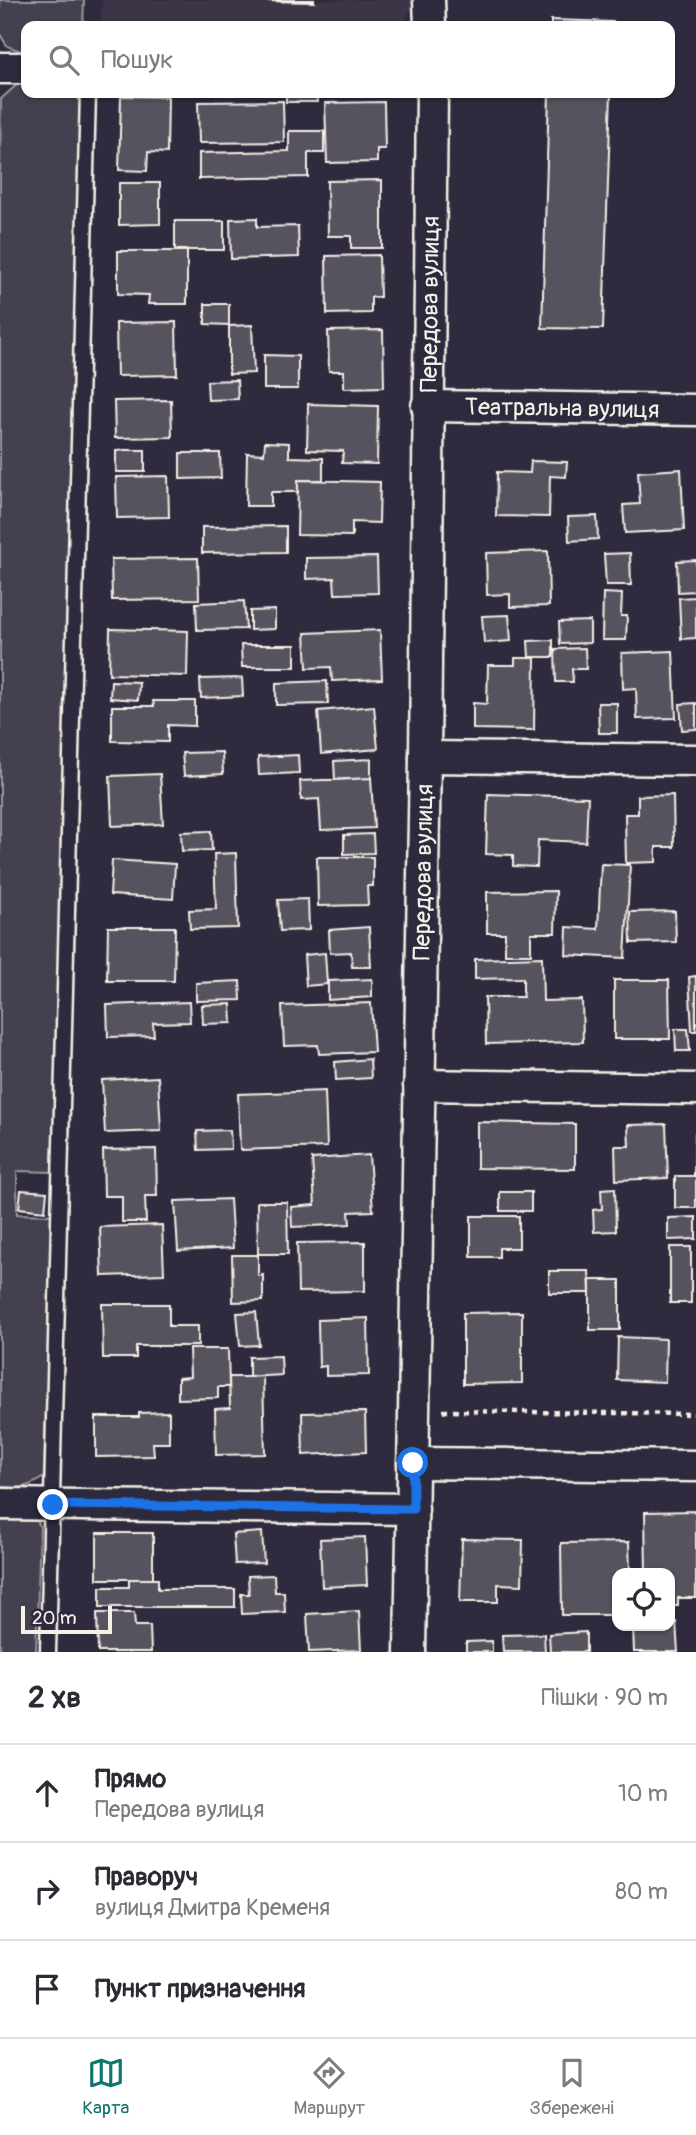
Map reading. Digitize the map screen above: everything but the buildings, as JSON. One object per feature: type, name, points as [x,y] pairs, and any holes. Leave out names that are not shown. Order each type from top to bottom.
[{"type":"street","points":[[429,0],[430,21]]},
{"type":"street","points":[[0,68],[21,68]]},
{"type":"street","name":"Передова вулиця","points":[[410,1652],[425,757],[432,98]]},
{"type":"street","name":"Театральна вулиця","points":[[427,406],[696,410]]},
{"type":"street","points":[[425,757],[696,760]]},
{"type":"street","points":[[419,1085],[696,1089]]},
{"type":"street","points":[[413,1463],[696,1466]]},
{"type":"street","points":[[0,1504],[413,1509]]},
{"type":"lane","points":[[48,1652],[88,98]]},
{"type":"path","points":[[414,1411],[696,1415]]},
{"type":"shaded area","points":[[0,0],[84,0],[83,21],[21,21],[21,51],[7,46],[0,34]]},
{"type":"shaded area","points":[[102,0],[415,0],[405,21],[101,21]]},
{"type":"shaded area","points":[[21,81],[21,98],[79,98],[82,102],[53,1172],[17,1171],[17,1214],[52,1215],[44,1477],[18,1488],[0,1485],[1,99]]},
{"type":"shaded area","points":[[37,1520],[40,1527],[36,1652],[0,1652],[0,1521]]},
{"type":"route","points":[[53,1505],[413,1509],[413,1463]]}]
